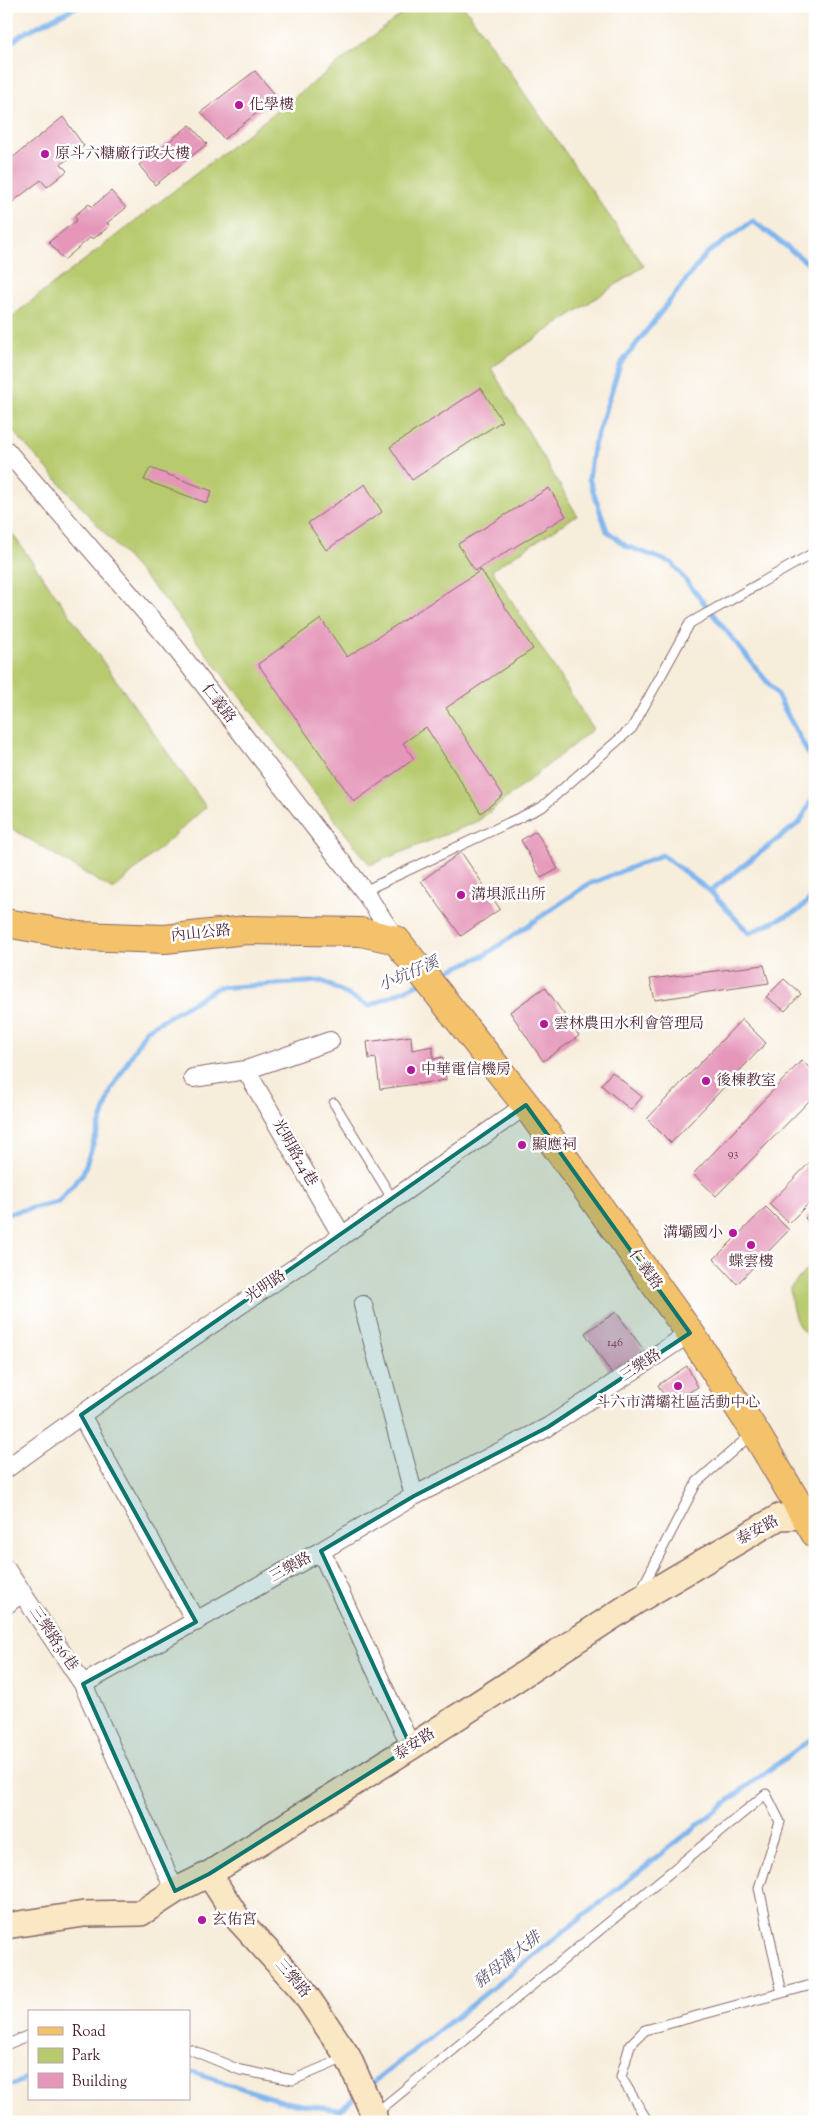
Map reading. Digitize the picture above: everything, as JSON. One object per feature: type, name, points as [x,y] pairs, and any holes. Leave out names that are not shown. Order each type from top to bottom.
[{"type":"main road","name":"內山公路","points":[[6,923],[80,936],[165,938],[256,930],[361,932],[396,940]]},
{"type":"main road","name":"仁義路","points":[[396,940],[526,1105],[690,1333],[812,1520]]},
{"type":"street","name":"仁義路","points":[[6,450],[171,642],[364,891],[396,940]]},
{"type":"street","points":[[193,1078],[246,1070],[330,1041]]},
{"type":"street","name":"光明路24巷","points":[[246,1070],[342,1236]]},
{"type":"street","name":"光明路","points":[[6,1469],[81,1415],[342,1236],[526,1105]]},
{"type":"street","points":[[363,1305],[414,1496]]},
{"type":"street","name":"三樂路","points":[[84,1684],[322,1552],[414,1496],[548,1427],[690,1333]]},
{"type":"street","points":[[81,1415],[196,1622]]},
{"type":"street","name":"泰安路","points":[[6,1926],[84,1914],[141,1913],[176,1891],[209,1874],[411,1747],[635,1602],[779,1517],[812,1520]]},
{"type":"street","points":[[322,1552],[411,1747]]},
{"type":"street","name":"三樂路36巷","points":[[6,1569],[84,1684]]},
{"type":"street","points":[[6,1605],[22,1592]]},
{"type":"street","points":[[84,1684],[176,1891]]},
{"type":"street","name":"三樂路","points":[[209,1874],[238,1919],[301,1988],[350,2061],[373,2114]]},
{"type":"lane","points":[[364,891],[542,807],[632,728],[690,623],[815,552]]},
{"type":"lane","points":[[334,1102],[393,1200]]},
{"type":"lane","points":[[635,1602],[697,1482],[755,1432]]},
{"type":"lane","points":[[373,2114],[766,1794],[780,1822],[759,1888],[782,1993]]},
{"type":"lane","points":[[648,2122],[621,2077],[630,2045],[645,2030],[815,1984]]},
{"type":"lane","points":[[6,2045],[28,2035]]},
{"type":"lane","points":[[190,2049],[240,2070],[293,2080],[350,2061]]},
{"type":"highlighted area","points":[[526,1105],[690,1333],[548,1427],[414,1496],[321,1551],[411,1747],[209,1874],[175,1891],[83,1684],[196,1622],[81,1415]]},
{"type":"green space","points":[[412,6],[464,6],[644,266],[491,368],[577,515],[492,570],[593,729],[478,821],[370,865],[165,600],[6,423],[6,321]]},
{"type":"green space","points":[[6,525],[206,807],[113,890],[6,825]]},
{"type":"green space","points":[[815,1260],[815,1340],[808,1336],[798,1325],[793,1311],[790,1288]]},
{"type":"building","name":"化學樓","points":[[255,71],[277,97],[224,139],[201,112]]},
{"type":"building","name":"原斗六糖廠行政大樓","points":[[63,117],[84,146],[61,164],[67,171],[47,187],[41,180],[6,207],[6,163]]},
{"type":"building","points":[[190,125],[207,144],[155,185],[139,165]]},
{"type":"building","points":[[111,191],[126,208],[107,223],[110,226],[93,239],[91,237],[64,260],[49,242],[77,220],[74,216],[89,204],[92,207]]},
{"type":"building","points":[[481,388],[502,421],[412,480],[390,447]]},
{"type":"building","points":[[150,468],[212,491],[207,503],[144,480]]},
{"type":"building","points":[[365,484],[382,512],[326,550],[308,523]]},
{"type":"building","points":[[549,488],[566,516],[475,571],[458,544]]},
{"type":"building","points":[[481,570],[533,649],[446,708],[503,795],[481,813],[426,727],[403,743],[414,759],[354,802],[258,664],[321,619],[347,657]]},
{"type":"building","points":[[536,831],[558,869],[541,878],[521,840]]},
{"type":"building","name":"溝埧派出所","points":[[461,852],[500,909],[461,936],[421,881]]},
{"type":"building","points":[[764,965],[769,983],[655,1000],[650,979]]},
{"type":"building","points":[[784,979],[801,994],[785,1011],[766,997]]},
{"type":"building","name":"雲林農田水利會管理局","points":[[545,987],[579,1036],[543,1061],[510,1012]]},
{"type":"building","name":"後棟教室","points":[[742,1019],[766,1043],[671,1143],[647,1119]]},
{"type":"building","name":"中華電信機房","points":[[411,1036],[412,1050],[433,1046],[433,1059],[443,1057],[446,1080],[380,1089],[376,1058],[369,1059],[367,1042]]},
{"type":"building","points":[[802,1060],[815,1074],[815,1095],[716,1196],[693,1174]]},
{"type":"building","points":[[612,1072],[642,1097],[631,1110],[601,1085]]},
{"type":"building","points":[[815,1157],[815,1197],[789,1223],[769,1204]]},
{"type":"building","name":"蝶雲樓","points":[[766,1207],[789,1230],[737,1284],[714,1259]]},
{"type":"building","points":[[815,1208],[815,1229],[805,1218]]},
{"type":"building","points":[[616,1312],[646,1353],[613,1376],[585,1333]]},
{"type":"building","name":"斗六市溝壩社區活動中心","points":[[687,1366],[698,1387],[669,1404],[658,1385]]},
{"type":"waterway","points":[[6,47],[22,34],[78,6]]},
{"type":"waterway","points":[[710,891],[800,822],[815,794],[810,757],[776,693],[672,563],[626,546],[607,531],[589,479],[593,448],[620,365],[706,254],[753,221],[809,264],[815,263]]},
{"type":"waterway","name":"小坑仔溪","points":[[435,977],[485,955],[587,885],[662,855],[710,891],[749,933],[799,910],[815,894]]},
{"type":"waterway","name":"小坑仔溪","points":[[6,1214],[58,1202],[83,1173],[112,1089],[146,1030],[217,988],[322,981],[369,1006],[420,983]]},
{"type":"waterway","name":"豬母溝大排","points":[[369,2086],[742,1790],[815,1736]]},
{"type":"waterway","name":"豬母溝大排","points":[[190,2071],[278,2100],[339,2110],[357,2096]]},
{"type":"waterway","name":"豬母溝大排","points":[[6,2087],[28,2078]]},
{"type":"place","name":"化學樓","points":[[239,105]]},
{"type":"place","name":"原斗六糖廠行政大樓","points":[[45,154]]},
{"type":"place","name":"溝埧派出所","points":[[461,895]]},
{"type":"place","name":"雲林農田水利會管理局","points":[[544,1024]]},
{"type":"place","name":"中華電信機房","points":[[411,1070]]},
{"type":"place","name":"後棟教室","points":[[706,1081]]},
{"type":"place","name":"顯應祠","points":[[522,1145]]},
{"type":"place","name":"溝壩國小","points":[[733,1233]]},
{"type":"place","name":"蝶雲樓","points":[[751,1245]]},
{"type":"place","name":"斗六市溝壩社區活動中心","points":[[678,1386]]},
{"type":"place","name":"玄佑宮","points":[[202,1920]]}]
